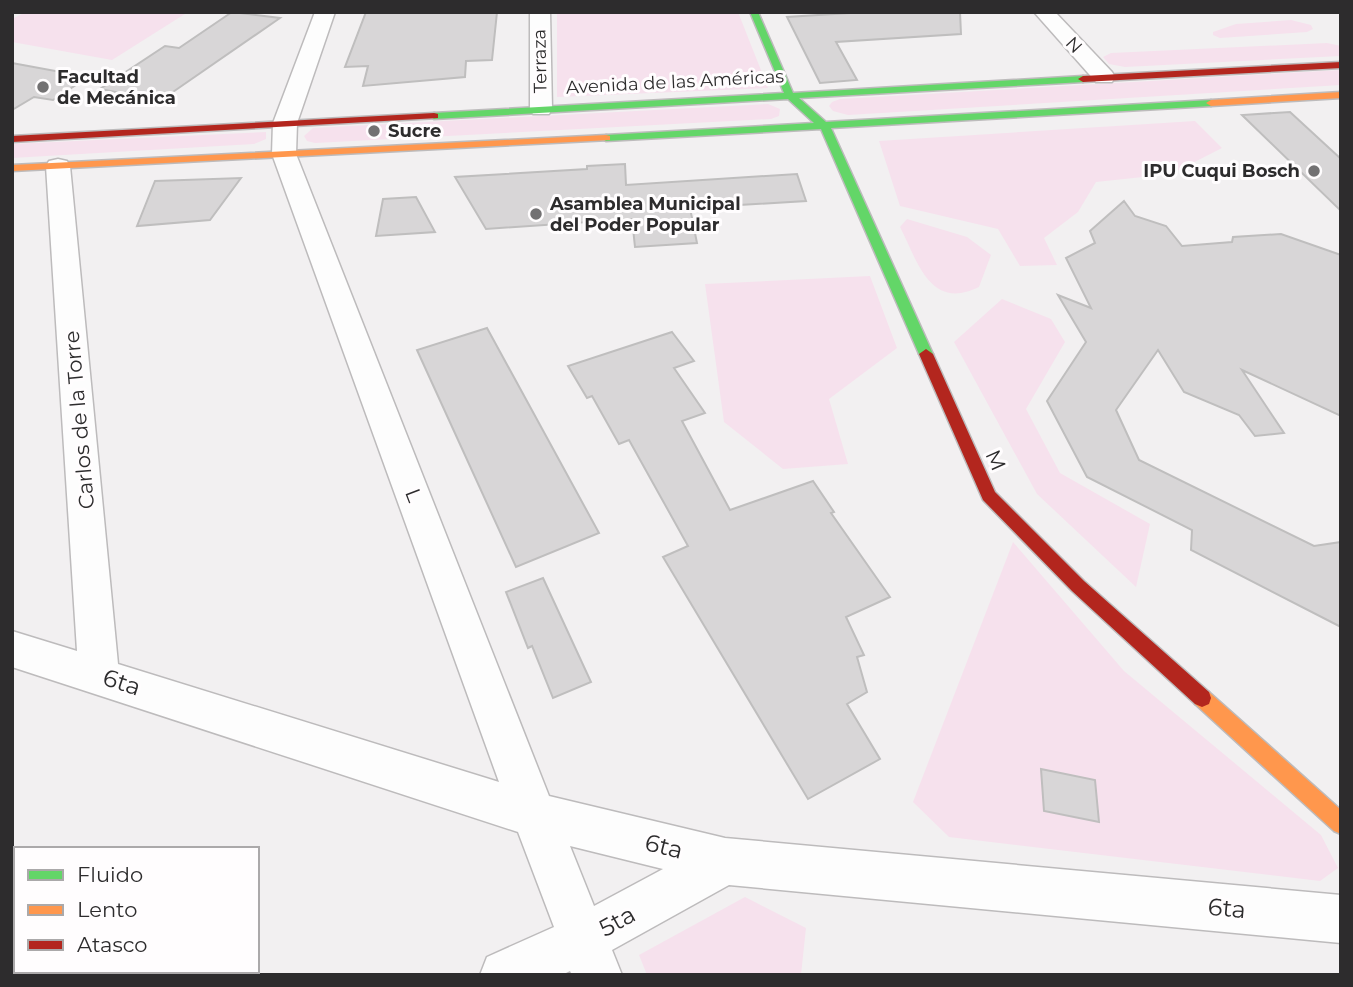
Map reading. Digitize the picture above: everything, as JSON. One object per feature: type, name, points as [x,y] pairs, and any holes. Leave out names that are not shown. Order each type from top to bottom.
[{"type":"main road","name":"M","points":[[754,12],[789,94],[825,127],[989,496],[1078,586],[1341,824]]},
{"type":"main road","name":"Avenida de las Américas","points":[[12,168],[58,166],[541,109],[1341,65]]},
{"type":"main road","name":"Avenida de las Américas","points":[[12,139],[284,139],[825,127],[1341,95]]},
{"type":"street","points":[[284,139],[325,12]]},
{"type":"street","name":"Terraza","points":[[540,12],[541,109]]},
{"type":"street","name":"N","points":[[1044,12],[1104,78]]},
{"type":"street","name":"L","points":[[284,139],[534,815],[591,957]]},
{"type":"street","name":"Carlos de la Torre","points":[[58,166],[99,675]]},
{"type":"street","name":"6ta","points":[[12,649],[534,815],[725,861],[1341,919]]},
{"type":"street","name":"5ta","points":[[505,975],[591,957],[725,861]]},
{"type":"shaded area","points":[[26,12],[188,12],[112,60],[12,42],[12,19]]},
{"type":"shaded area","points":[[557,12],[738,12],[768,88],[557,97]]},
{"type":"shaded area","points":[[1291,20],[1311,25],[1313,29],[1307,32],[1220,38],[1213,35],[1213,32],[1236,24]]},
{"type":"shaded area","points":[[1327,43],[1341,46],[1341,56],[1125,67],[1109,64],[1103,57],[1111,53]]},
{"type":"shaded area","points":[[1341,70],[1341,85],[848,115],[833,111],[829,106],[840,99]]},
{"type":"shaded area","points":[[768,104],[780,109],[779,116],[771,119],[315,143],[307,141],[304,136],[313,128]]},
{"type":"shaded area","points":[[1195,121],[1222,148],[1171,174],[1096,182],[1078,212],[1044,238],[1057,265],[1020,266],[998,229],[900,206],[879,141]]},
{"type":"shaded area","points":[[266,132],[266,139],[254,144],[12,158],[12,144]]},
{"type":"shaded area","points":[[907,219],[967,237],[991,255],[979,287],[962,293],[949,293],[937,288],[920,268],[900,227]]},
{"type":"shaded area","points":[[870,276],[897,348],[829,399],[848,464],[783,469],[724,422],[705,284]]},
{"type":"shaded area","points":[[1002,299],[1051,319],[1065,342],[1026,409],[1060,473],[1150,524],[1136,587],[1037,494],[954,342]]},
{"type":"shaded area","points":[[1013,542],[1124,671],[1321,835],[1338,868],[1320,881],[949,837],[913,802]]},
{"type":"shaded area","points":[[745,897],[806,928],[801,975],[647,975],[639,955]]},
{"type":"building","points":[[232,12],[280,18],[170,94],[161,92],[152,99],[100,89],[165,46],[179,48]]},
{"type":"building","points":[[366,12],[497,12],[492,60],[466,61],[465,77],[363,86],[368,66],[345,67]]},
{"type":"building","points":[[866,12],[960,12],[961,34],[836,42],[857,80],[820,83],[787,17]]},
{"type":"building","name":"Facultad de Mecánica","points":[[12,63],[88,77],[53,100],[34,97],[12,110]]},
{"type":"building","points":[[1290,112],[1341,159],[1341,211],[1242,115]]},
{"type":"building","name":"Asamblea Municipal del Poder Popular","points":[[625,164],[626,185],[797,174],[806,201],[690,208],[697,243],[635,247],[632,219],[486,229],[455,177]]},
{"type":"building","points":[[241,178],[210,220],[137,226],[155,181]]},
{"type":"building","points":[[416,197],[435,232],[376,236],[383,199]]},
{"type":"building","points":[[1124,201],[1135,216],[1166,226],[1182,246],[1232,242],[1233,237],[1281,234],[1341,255],[1341,416],[1242,370],[1284,433],[1255,436],[1239,415],[1184,392],[1158,350],[1116,410],[1139,460],[1314,546],[1341,542],[1341,627],[1191,550],[1192,530],[1087,477],[1047,401],[1086,342],[1058,295],[1091,308],[1066,258],[1095,243],[1090,231]]},
{"type":"building","points":[[487,328],[599,533],[516,567],[417,350]]},
{"type":"building","points":[[672,332],[694,361],[674,368],[705,413],[682,421],[730,510],[813,481],[834,512],[831,513],[890,597],[846,617],[864,655],[857,657],[867,692],[847,704],[880,759],[808,799],[663,557],[688,546],[629,440],[619,444],[592,396],[587,398],[568,366]]},
{"type":"building","points":[[543,578],[591,682],[553,698],[532,646],[528,648],[506,592]]},
{"type":"building","points":[[1041,769],[1095,780],[1099,822],[1044,811]]},
{"type":"traffic: fast","points":[[754,12],[789,94],[825,127],[926,354]]},
{"type":"traffic: fast","points":[[434,116],[1083,79]]},
{"type":"traffic: fast","points":[[606,138],[1211,103]]},
{"type":"traffic: slow","points":[[1211,103],[1341,95]]},
{"type":"traffic: slow","points":[[12,168],[606,138]]},
{"type":"traffic: slow","points":[[1202,698],[1341,824]]},
{"type":"traffic: jam","points":[[1083,79],[1341,65]]},
{"type":"traffic: jam","points":[[12,139],[434,116]]},
{"type":"traffic: jam","points":[[926,354],[989,496],[1078,586],[1202,698]]},
{"type":"place","name":"Facultad de Mecánica","points":[[43,87]]},
{"type":"place","name":"Sucre","points":[[374,131]]},
{"type":"place","name":"IPU Cuqui Bosch","points":[[1314,171]]},
{"type":"place","name":"Asamblea Municipal del Poder Popular","points":[[536,214]]}]
